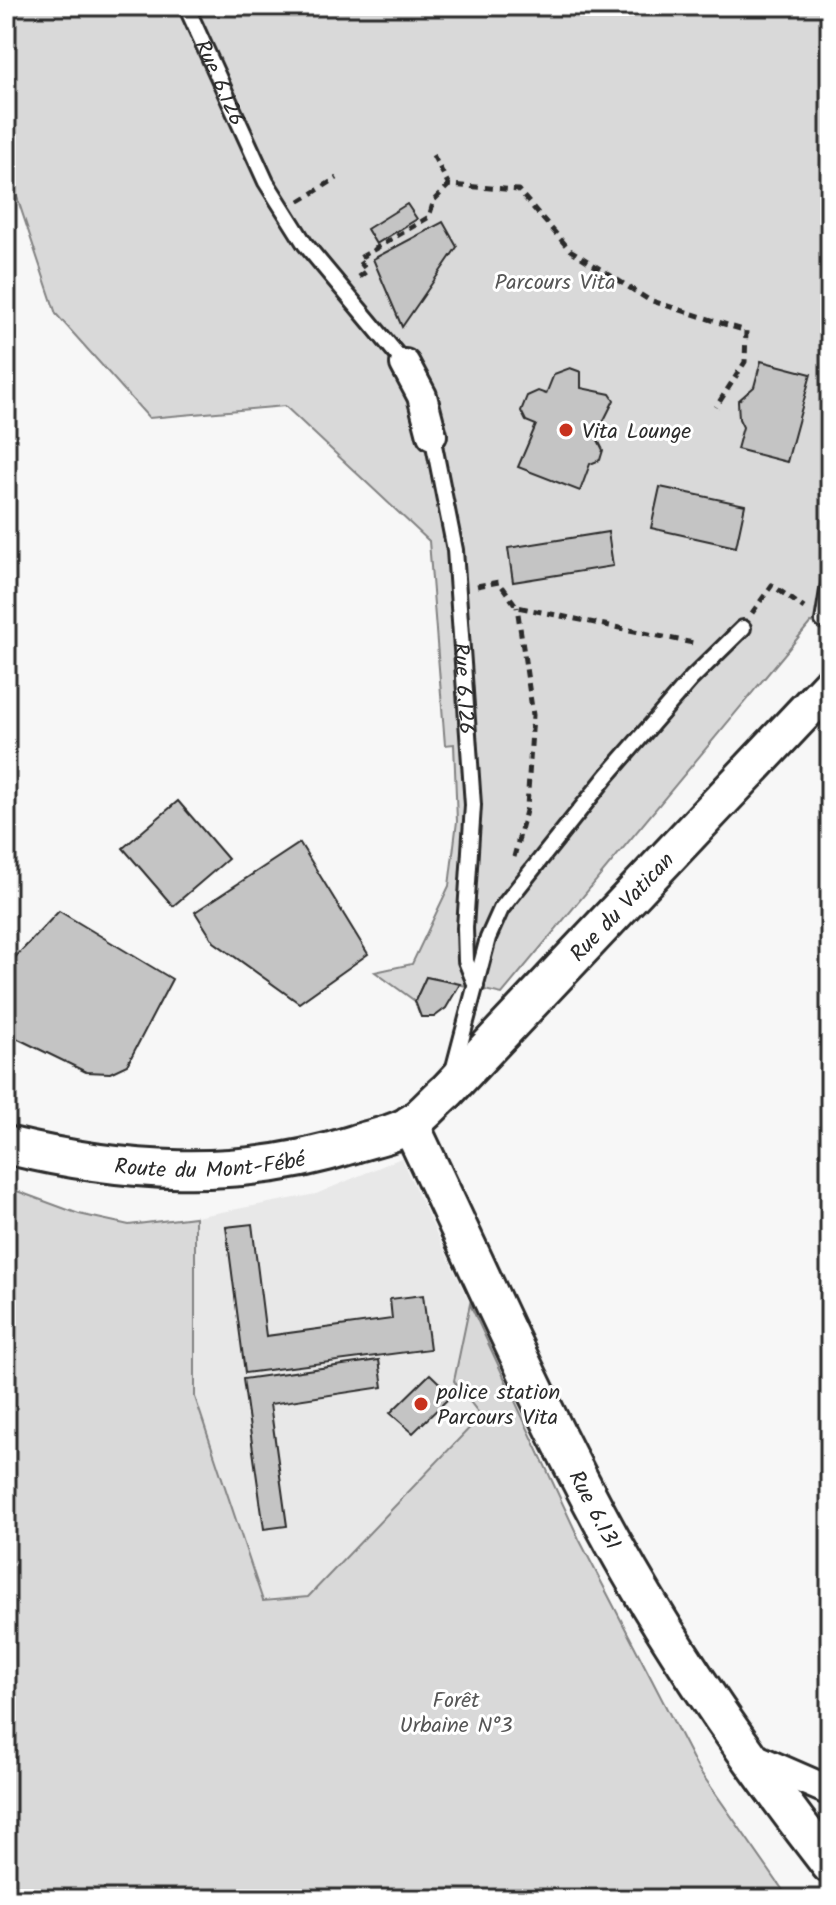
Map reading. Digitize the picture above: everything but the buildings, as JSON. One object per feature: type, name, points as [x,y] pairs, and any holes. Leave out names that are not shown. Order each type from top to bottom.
[{"type":"street","name":"Rue 6.126","points":[[405,364],[422,396],[432,435]]},
{"type":"street","name":"Rue du Vatican","points":[[410,1124],[447,1091],[830,685]]},
{"type":"street","name":"Route du Mont-Fébé","points":[[6,1145],[56,1157],[151,1169],[254,1168],[337,1150],[410,1124]]},
{"type":"street","name":"Rue 6.131","points":[[410,1124],[568,1459],[623,1559],[744,1754],[830,1865]]},
{"type":"street","points":[[744,1754],[830,1791]]},
{"type":"lane","name":"Rue 6.126","points":[[186,6],[266,182],[305,244],[405,364]]},
{"type":"lane","name":"Rue 6.126","points":[[432,435],[455,550],[473,805],[465,928],[466,961],[477,988]]},
{"type":"lane","points":[[823,618],[830,578]]},
{"type":"lane","points":[[447,1091],[488,938],[501,909],[691,679],[743,628]]},
{"type":"path","points":[[433,155],[449,185]]},
{"type":"path","points":[[284,211],[337,178]]},
{"type":"path","points":[[341,288],[367,271],[358,259],[429,217],[434,200],[449,185],[518,190],[570,250],[649,300],[746,331],[745,362],[716,407]]},
{"type":"path","points":[[499,582],[517,607],[533,715],[527,807],[501,909]]},
{"type":"path","points":[[743,628],[772,585],[823,618]]},
{"type":"path","points":[[517,607],[723,650]]},
{"type":"shaded area","points":[[401,1158],[470,1304],[454,1381],[481,1416],[308,1597],[263,1601],[195,1397],[195,1217],[316,1194]]},
{"type":"green space","name":"Parcours Vita","points":[[6,6],[830,6],[830,629],[811,622],[502,994],[426,977],[415,1001],[375,972],[412,964],[449,886],[457,821],[454,744],[445,745],[429,541],[285,406],[149,418],[56,314],[6,164]]},
{"type":"green space","name":"Forêt Urbaine N°3","points":[[6,1187],[79,1214],[129,1225],[195,1217],[195,1397],[263,1601],[308,1597],[481,1416],[454,1381],[470,1304],[579,1539],[697,1767],[789,1899],[6,1899]]},
{"type":"place","name":"Vita Lounge","points":[[566,430]]},
{"type":"place","name":"police station Parcours Vita","points":[[421,1404]]}]
